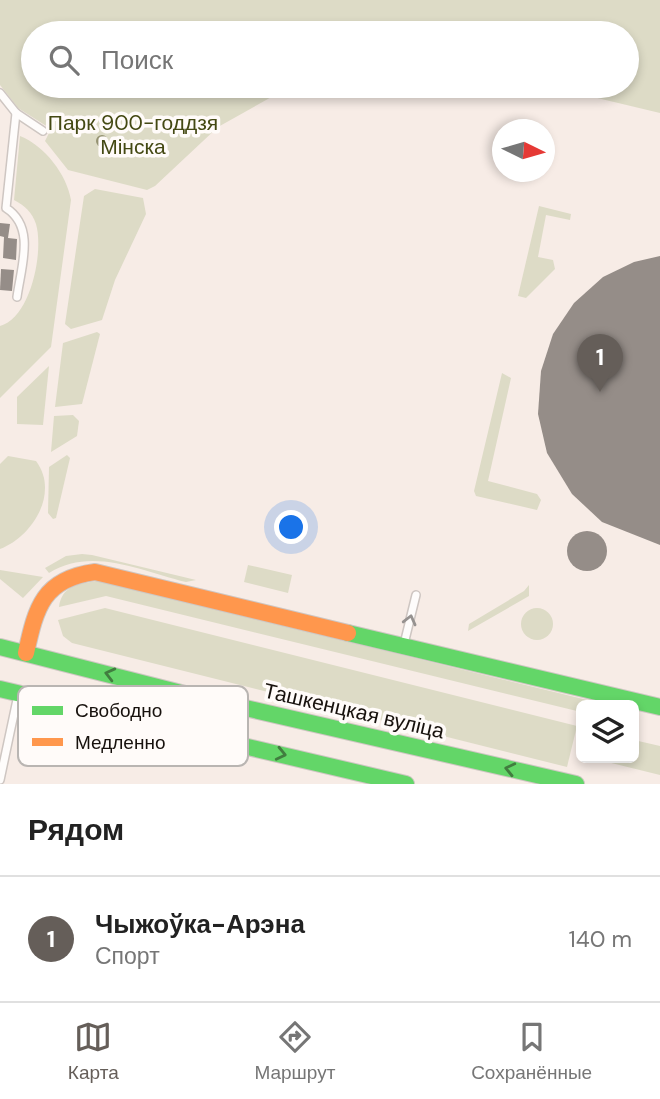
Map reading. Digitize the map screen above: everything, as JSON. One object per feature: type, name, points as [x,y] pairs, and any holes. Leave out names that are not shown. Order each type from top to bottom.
[{"type":"main road","points":[[22,673],[36,608],[68,575],[95,572],[660,706]]},
{"type":"main road","name":"Ташкенцкая вуліца","points":[[0,647],[22,673],[67,686]]},
{"type":"main road","name":"Ташкенцкая вуліца","points":[[0,689],[22,673],[119,686]]},
{"type":"main road","name":"Ташкенцкая вуліца","points":[[248,708],[576,784]]},
{"type":"main road","name":"Ташкенцкая вуліца","points":[[248,738],[406,784]]},
{"type":"lane","points":[[0,93],[16,113],[43,131]]},
{"type":"lane","points":[[16,113],[6,208],[17,215],[25,237],[17,297]]},
{"type":"lane","points":[[404,645],[416,595]]},
{"type":"lane","points":[[19,686],[22,673]]},
{"type":"lane","points":[[0,780],[18,692]]},
{"type":"green space","name":"Парк 900-годдзя Мінска","points":[[0,0],[660,0],[660,113],[597,98],[639,98],[639,21],[21,21],[21,98],[270,98],[218,127],[155,186],[147,190],[68,170],[45,141],[51,129],[18,108],[0,85]]},
{"type":"green space","points":[[20,136],[38,147],[53,162],[65,181],[71,200],[51,347],[0,398],[0,326],[11,320],[27,297],[33,282],[38,250],[36,224],[28,210],[14,200]]},
{"type":"green space","points":[[95,189],[143,198],[146,214],[115,280],[102,320],[71,329],[65,324],[84,196]]},
{"type":"green space","points":[[539,206],[571,214],[570,220],[546,215],[538,257],[553,260],[555,269],[526,298],[518,296]]},
{"type":"green space","points":[[97,332],[100,334],[82,404],[55,407],[63,343]]},
{"type":"green space","points":[[49,366],[43,425],[17,424],[17,397]]},
{"type":"green space","points":[[502,373],[511,378],[488,481],[537,494],[541,500],[537,510],[476,496],[474,491]]},
{"type":"green space","points":[[73,415],[79,421],[77,436],[51,452],[54,416]]},
{"type":"green space","points":[[67,455],[70,458],[56,518],[53,519],[48,513],[49,467]]},
{"type":"green space","points":[[8,456],[36,461],[43,473],[44,500],[32,524],[12,543],[0,549],[0,464]]},
{"type":"green space","points":[[82,554],[196,580],[186,582],[134,567],[99,561],[65,565],[49,573],[45,568],[66,556]]},
{"type":"green space","points":[[248,565],[292,575],[288,593],[244,582]]},
{"type":"green space","points":[[0,570],[43,577],[23,598],[0,579]]},
{"type":"green space","points":[[97,581],[587,700],[576,700],[576,711],[106,596],[59,607],[64,594],[78,585]]},
{"type":"green space","points":[[529,585],[529,596],[468,631],[469,624],[524,591]]},
{"type":"green space","points":[[105,608],[576,726],[576,730],[567,767],[72,643],[63,636],[58,620]]},
{"type":"green space","points":[[537,608],[549,612],[553,624],[549,636],[537,640],[525,636],[521,624],[525,612]]},
{"type":"green space","points":[[639,741],[660,746],[660,775],[611,763],[639,763]]},
{"type":"building","points":[[0,223],[10,224],[8,238],[17,239],[16,260],[3,258],[4,237],[0,236]]},
{"type":"building","points":[[660,256],[660,545],[602,522],[572,494],[547,453],[538,414],[541,371],[553,334],[574,303],[603,277],[634,262]]},
{"type":"building","points":[[1,269],[14,270],[12,291],[0,290]]},
{"type":"building","points":[[587,531],[595,532],[601,537],[606,543],[606,559],[601,565],[595,570],[587,571],[579,570],[573,565],[568,559],[567,551],[568,543],[573,537],[579,532]]},
{"type":"traffic: fast","points":[[348,633],[660,707]]},
{"type":"traffic: fast","points":[[0,647],[154,686]]},
{"type":"traffic: fast","points":[[0,689],[18,693]]},
{"type":"traffic: fast","points":[[248,709],[576,784]]},
{"type":"traffic: fast","points":[[248,747],[406,784]]},
{"type":"traffic: slow","points":[[26,653],[34,622],[45,598],[64,581],[95,572],[348,633]]},
{"type":"place","name":"Чыжоўка-Арэна","points":[[600,392]]}]
